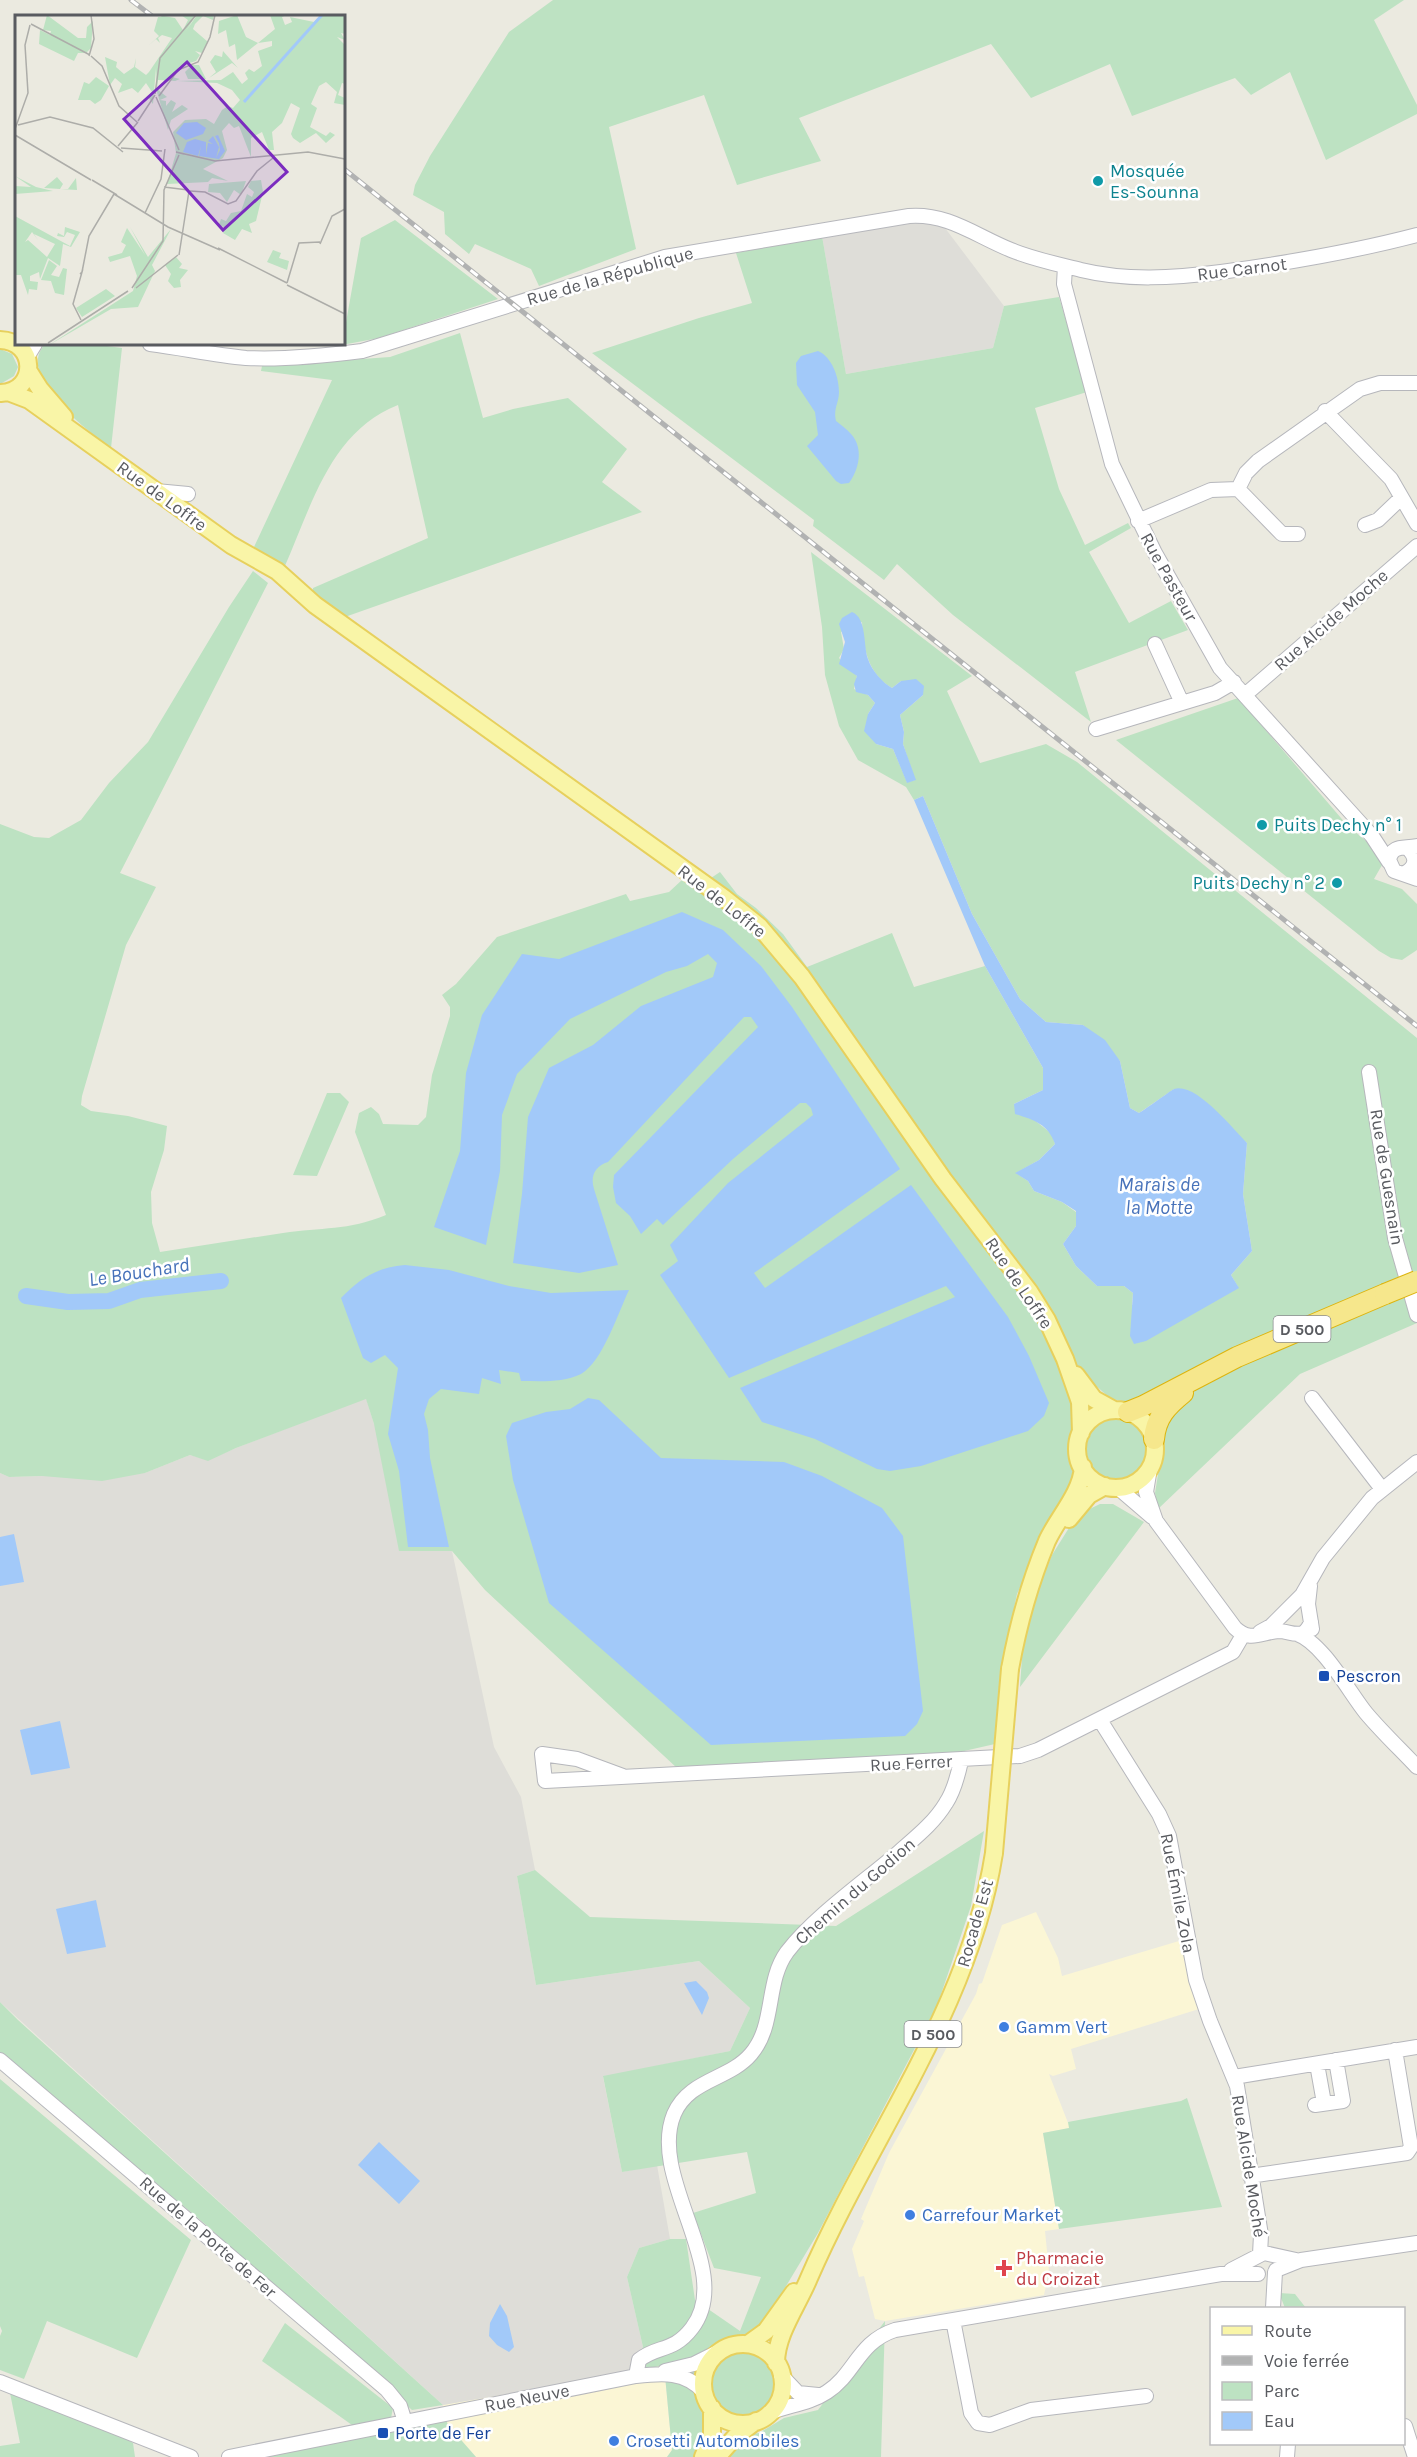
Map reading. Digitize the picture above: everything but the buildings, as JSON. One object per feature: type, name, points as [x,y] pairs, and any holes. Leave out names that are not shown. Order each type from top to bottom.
[{"type":"highway","name":"D 500","points":[[1121,1411],[1139,1408],[1219,1366],[1417,1281]]},
{"type":"highway","name":"D 500","points":[[1154,1439],[1158,1420],[1165,1409],[1219,1366]]},
{"type":"main road","name":"Rue de Loffre","points":[[16,345],[30,357],[53,404],[94,446]]},
{"type":"main road","points":[[4,392],[21,384],[30,357]]},
{"type":"main road","name":"Rue de Loffre","points":[[4,392],[29,400],[231,545],[266,577],[315,605],[724,898],[759,926],[816,996],[943,1179],[1029,1291],[1047,1320],[1065,1359],[1080,1402],[1081,1433]]},
{"type":"main road","name":"Rue de Loffre","points":[[1065,1359],[1091,1396],[1121,1411]]},
{"type":"main road","points":[[1121,1411],[1144,1422],[1154,1439],[1155,1452],[1150,1468],[1136,1482],[1111,1486],[1090,1477],[1083,1467],[1078,1451],[1081,1433],[1096,1416],[1121,1411]]},
{"type":"main road","name":"D 500","points":[[1037,1571],[1050,1536],[1080,1482],[1083,1467]]},
{"type":"main road","name":"D 500","points":[[1037,1571],[1075,1510],[1092,1492],[1111,1486]]},
{"type":"main road","name":"Rocade Est","points":[[826,2241],[960,1977],[977,1926],[994,1853],[1010,1669],[1020,1622],[1037,1571]]},
{"type":"main road","name":"D 500","points":[[748,2344],[761,2336],[783,2309],[826,2241]]},
{"type":"main road","name":"D 500","points":[[779,2369],[781,2340],[826,2241]]},
{"type":"main road","points":[[703,2457],[712,2436],[712,2408],[704,2392],[705,2370],[718,2352],[735,2345],[748,2344],[764,2350],[779,2369],[780,2398],[763,2417],[735,2437],[717,2457]]},
{"type":"main road","points":[[712,2408],[730,2421],[743,2423],[763,2417]]},
{"type":"street","name":"Rue de la République","points":[[158,345],[257,358],[312,357],[362,351],[674,255],[913,216],[946,219],[1011,250],[1065,266]]},
{"type":"street","name":"Rue Carnot","points":[[1065,266],[1116,276],[1194,275],[1318,258],[1417,235]]},
{"type":"street","name":"Rue Pasteur","points":[[1065,266],[1064,284],[1109,455],[1138,521],[1217,663],[1372,836],[1382,848],[1389,862]]},
{"type":"street","points":[[1238,489],[1255,463],[1352,394],[1374,384],[1417,383]]},
{"type":"street","points":[[1325,411],[1390,479],[1417,524]]},
{"type":"street","points":[[1138,521],[1211,490],[1238,489],[1282,534],[1298,534]]},
{"type":"street","points":[[156,491],[188,494]]},
{"type":"street","points":[[1365,525],[1381,518],[1401,498]]},
{"type":"street","name":"Rue Alcide Moche","points":[[1246,694],[1417,546]]},
{"type":"street","points":[[1155,644],[1182,703]]},
{"type":"street","points":[[1096,729],[1215,693],[1234,682]]},
{"type":"street","name":"Rue Pasteur","points":[[1372,836],[1412,860]]},
{"type":"street","points":[[1391,853],[1412,860],[1394,871],[1389,862],[1391,853]]},
{"type":"street","name":"Rue de Guesnain","points":[[1369,1072],[1395,1238],[1417,1315]]},
{"type":"street","points":[[1312,1398],[1382,1489]]},
{"type":"street","points":[[1243,1635],[1255,1634],[1266,1629],[1302,1596],[1323,1558],[1382,1489],[1417,1462]]},
{"type":"street","points":[[1150,1468],[1146,1489],[1156,1521]]},
{"type":"street","points":[[1111,1486],[1156,1521],[1232,1624],[1243,1635],[1256,1637],[1278,1631],[1294,1633],[1306,1630],[1310,1617]]},
{"type":"street","points":[[1315,1573],[1308,1597],[1310,1617],[1315,1640],[1326,1660]]},
{"type":"street","points":[[1287,1609],[1299,1605],[1310,1617]]},
{"type":"street","points":[[1287,1609],[1283,1625],[1308,1639],[1372,1720],[1417,1767]]},
{"type":"street","name":"Rue Ferrer","points":[[623,1776],[577,1759],[543,1754],[545,1781],[961,1761],[1026,1755],[1233,1652],[1243,1635]]},
{"type":"street","name":"Rue Émile Zola","points":[[1100,1720],[1166,1829],[1196,1980],[1210,2021],[1234,2077]]},
{"type":"street","name":"Chemin du Godion","points":[[642,2376],[636,2367],[639,2360],[651,2353],[671,2348],[680,2341],[696,2323],[702,2306],[704,2285],[701,2261],[668,2148],[670,2127],[678,2106],[696,2087],[740,2064],[754,2051],[764,2033],[776,1975],[784,1957],[821,1918],[930,1824],[950,1797],[961,1761]]},
{"type":"street","points":[[1234,2077],[1417,2047]]},
{"type":"street","points":[[1250,2176],[1404,2155],[1411,2147],[1395,2050]]},
{"type":"street","name":"Rue de la Porte de Fer","points":[[0,2060],[387,2390],[400,2406],[405,2422]]},
{"type":"street","points":[[1317,2064],[1319,2104],[1343,2101],[1336,2060]]},
{"type":"street","name":"Rue Alcide Moché","points":[[1234,2077],[1263,2256]]},
{"type":"street","points":[[1221,2274],[1263,2256],[1301,2260],[1417,2243]]},
{"type":"street","points":[[1263,2256],[1254,2267],[1268,2273]]},
{"type":"street","points":[[1263,2256],[1278,2263],[1268,2273]]},
{"type":"street","points":[[763,2417],[823,2395],[832,2388],[861,2352],[876,2338],[901,2329],[1221,2274],[1268,2273],[1301,2260]]},
{"type":"street","points":[[1268,2273],[1273,2307]]},
{"type":"street","points":[[953,2320],[971,2413],[975,2421],[982,2425],[990,2426],[1031,2410],[1146,2396]]},
{"type":"street","name":"Rue Neuve","points":[[229,2457],[642,2376],[694,2364],[718,2352]]},
{"type":"street","points":[[779,2369],[798,2393],[809,2396],[823,2395]]},
{"type":"street","name":"Rue Neuve","points":[[642,2376],[685,2377],[696,2383],[704,2392]]},
{"type":"street","points":[[0,2382],[191,2457]]},
{"type":"street","points":[[1409,2425],[1415,2457]]},
{"type":"shaded area","points":[[939,220],[1004,306],[993,348],[846,374],[822,236]]},
{"type":"shaded area","points":[[366,1398],[374,1424],[452,1551],[494,1747],[521,1797],[535,1870],[517,1876],[536,1985],[699,1961],[750,2008],[730,2051],[603,2077],[622,2172],[657,2165],[670,2239],[639,2248],[627,2277],[643,2347],[629,2373],[443,2405],[0,2002],[0,1473],[9,1477],[145,1473],[190,1455],[208,1460]]},
{"type":"shaded area","points":[[1036,1912],[1058,1958],[1062,1976],[1179,1941],[1199,2009],[1071,2049],[1076,2069],[1053,2076],[1049,2074],[1070,2128],[1043,2133],[1059,2229],[1045,2231],[1049,2271],[1044,2295],[885,2321],[875,2319],[864,2276],[859,2277],[852,2249],[864,2221],[861,2219],[889,2153],[976,1994],[979,1984],[982,1983],[1002,1925]]},
{"type":"shaded area","points":[[664,2365],[672,2450],[667,2457],[476,2457],[447,2424],[443,2405]]},
{"type":"green space","points":[[553,0],[1404,0],[1374,20],[1417,105],[1417,114],[1326,160],[1290,72],[1251,95],[1235,78],[1132,116],[1110,64],[1031,98],[991,44],[799,118],[821,161],[737,185],[704,95],[609,127],[636,249],[539,286],[531,269],[475,244],[469,254],[445,234],[444,212],[413,195],[415,185],[430,156],[509,32]]},
{"type":"green space","points":[[395,220],[498,299],[379,338],[345,344],[345,328],[361,238]]},
{"type":"green space","points":[[822,236],[846,374],[993,348],[1004,306],[1059,297],[1087,392],[1035,408],[1059,489],[1085,545],[1128,523],[1131,528],[1089,552],[1129,623],[1171,601],[1188,630],[1075,672],[1091,722],[953,615],[897,564],[884,580],[813,526],[814,520],[592,353],[752,303],[736,253]]},
{"type":"green space","points":[[460,333],[483,418],[513,409],[568,398],[627,449],[602,482],[642,512],[342,618],[312,597],[313,588],[428,538],[398,405],[375,417],[355,433],[339,452],[314,496],[284,568],[254,547],[332,380],[261,371],[262,366],[390,357]]},
{"type":"green space","points":[[44,345],[100,345],[122,348],[111,448],[86,429],[58,402],[46,387],[39,372],[38,357]]},
{"type":"green space","points":[[0,349],[12,354],[18,367],[14,376],[2,383],[0,383]]},
{"type":"green space","points":[[811,552],[972,676],[947,691],[980,763],[1046,744],[1077,762],[1417,1038],[1417,1273],[1134,1403],[1111,1399],[1087,1378],[1074,1425],[1075,1473],[1017,1594],[1000,1676],[995,1744],[942,1756],[677,1768],[485,1590],[452,1551],[399,1551],[374,1424],[366,1399],[236,1448],[208,1461],[190,1455],[145,1473],[102,1481],[42,1476],[9,1477],[0,1473],[0,824],[34,837],[49,838],[81,820],[109,783],[148,742],[253,571],[268,583],[120,873],[156,887],[126,945],[82,1096],[81,1105],[91,1111],[128,1116],[167,1126],[164,1150],[151,1192],[152,1223],[160,1252],[283,1233],[347,1226],[386,1215],[355,1132],[359,1113],[371,1107],[379,1114],[383,1124],[418,1125],[426,1117],[432,1075],[450,1016],[450,1007],[442,995],[456,984],[497,937],[626,894],[630,901],[669,892],[683,879],[696,888],[720,872],[737,894],[756,908],[783,934],[807,967],[892,933],[914,987],[985,966],[1043,1068],[1043,1090],[1014,1104],[1052,1134],[1055,1144],[1039,1160],[1016,1173],[1028,1181],[1034,1191],[1062,1202],[1076,1212],[1076,1226],[1063,1244],[1076,1266],[1097,1286],[1124,1286],[1133,1293],[1132,1305],[1238,1287],[1231,1275],[1252,1251],[1243,1194],[1247,1143],[1174,1089],[1139,1113],[1130,1108],[1120,1061],[1083,1025],[1046,1022],[1020,999],[972,914],[923,796],[914,800],[906,787],[858,760],[839,726],[825,675],[822,627]],"holes":[[[862,622],[868,660],[877,675],[892,688],[901,681],[923,695],[900,715],[904,732],[903,744],[915,780],[907,782],[893,749],[876,744],[868,714],[875,703],[868,695],[854,689],[857,676],[839,658],[844,649],[841,632]]]},
{"type":"green space","points":[[1238,698],[1347,825],[1378,851],[1382,865],[1374,879],[1402,889],[1417,904],[1417,950],[1402,960],[1391,958],[1379,951],[1116,740]]},
{"type":"green space","points":[[327,1093],[340,1093],[349,1102],[317,1176],[293,1175]]},
{"type":"green space","points":[[1417,1292],[1417,1323],[1300,1374],[1158,1509],[1155,1493],[1167,1419],[1196,1390],[1238,1367]]},
{"type":"green space","points":[[1116,1417],[1134,1423],[1142,1431],[1148,1449],[1142,1467],[1134,1475],[1116,1481],[1098,1475],[1090,1467],[1084,1449],[1090,1431],[1098,1423]]},
{"type":"green space","points":[[1100,1504],[1113,1504],[1144,1522],[1020,1687],[1023,1642],[1038,1589],[1052,1555],[1077,1515]]},
{"type":"green space","points":[[984,1831],[971,1906],[937,2006],[818,2233],[765,2321],[752,2335],[730,2337],[698,2358],[692,2387],[707,2426],[695,2457],[667,2457],[672,2450],[664,2365],[629,2373],[643,2347],[627,2277],[639,2248],[670,2239],[686,2239],[695,2300],[740,2331],[761,2277],[714,2268],[693,2213],[756,2193],[747,2152],[622,2172],[603,2076],[730,2051],[750,2008],[699,1961],[536,1985],[517,1876],[535,1870],[590,1917],[836,1926]]},
{"type":"green space","points":[[0,2002],[443,2405],[412,2410],[205,2224],[0,2053]]},
{"type":"green space","points":[[0,2079],[191,2240],[137,2358],[47,2321],[24,2379],[0,2370],[2,2331],[0,2326]]},
{"type":"green space","points":[[1187,2098],[1222,2207],[1059,2229],[1043,2133],[1069,2128],[1068,2122]]},
{"type":"green space","points":[[1279,2293],[1295,2294],[1305,2307],[1285,2307]]},
{"type":"green space","points":[[885,2321],[881,2457],[725,2457],[747,2435],[759,2433],[784,2418],[818,2410]]},
{"type":"green space","points":[[285,2323],[393,2408],[391,2418],[352,2425],[262,2361]]},
{"type":"green space","points":[[743,2351],[756,2353],[771,2366],[776,2384],[774,2397],[761,2412],[743,2417],[730,2415],[715,2402],[710,2384],[712,2371],[725,2356]]},
{"type":"green space","points":[[10,2393],[115,2433],[133,2443],[135,2457],[0,2457],[0,2446],[20,2443]]},
{"type":"green space","points":[[446,2419],[448,2425],[476,2457],[266,2457]]},
{"type":"water","points":[[818,351],[831,363],[838,380],[836,421],[849,432],[858,446],[859,458],[849,483],[841,484],[836,481],[807,446],[818,435],[815,412],[797,385],[796,363],[801,356]]},
{"type":"water","points":[[852,612],[860,620],[868,659],[881,679],[892,688],[901,681],[916,679],[924,686],[923,695],[900,715],[904,732],[903,744],[916,780],[907,783],[893,749],[876,744],[864,731],[868,714],[875,703],[868,695],[856,692],[854,684],[857,676],[839,664],[845,642],[839,624],[842,618]]},
{"type":"water","name":"Marais de la Motte","points":[[923,796],[972,914],[1020,999],[1046,1022],[1083,1025],[1105,1040],[1120,1061],[1130,1108],[1139,1113],[1174,1089],[1183,1089],[1203,1099],[1247,1143],[1243,1194],[1252,1251],[1231,1275],[1239,1288],[1146,1341],[1134,1344],[1130,1336],[1133,1293],[1124,1286],[1097,1286],[1076,1266],[1063,1244],[1076,1226],[1076,1211],[1062,1202],[1034,1191],[1028,1181],[1015,1173],[1039,1160],[1055,1144],[1044,1127],[1015,1114],[1014,1104],[1043,1090],[1043,1068],[985,966],[914,800]]},
{"type":"water","points":[[682,912],[723,930],[761,966],[792,1007],[900,1169],[754,1273],[765,1288],[911,1185],[1008,1317],[1029,1356],[1049,1403],[1044,1416],[1028,1431],[921,1466],[890,1471],[877,1469],[815,1439],[762,1422],[740,1388],[955,1297],[946,1286],[729,1378],[660,1275],[678,1261],[670,1245],[728,1183],[813,1115],[806,1103],[800,1103],[733,1159],[663,1225],[657,1219],[641,1234],[630,1216],[616,1203],[613,1187],[614,1175],[758,1027],[751,1017],[744,1017],[608,1162],[595,1172],[594,1189],[618,1265],[579,1273],[513,1263],[522,1194],[528,1117],[549,1068],[593,1045],[641,1006],[713,977],[717,963],[708,954],[687,966],[666,972],[570,1019],[517,1074],[502,1115],[500,1171],[486,1245],[434,1227],[460,1151],[466,1073],[482,1015],[522,954],[559,959]]},
{"type":"water","points":[[394,1266],[449,1270],[509,1286],[551,1293],[629,1290],[603,1348],[589,1368],[581,1374],[559,1380],[521,1381],[519,1373],[499,1370],[501,1384],[482,1378],[479,1394],[441,1389],[429,1399],[424,1414],[428,1430],[430,1458],[449,1547],[408,1547],[399,1471],[388,1434],[398,1368],[385,1355],[371,1363],[363,1358],[341,1298],[369,1275]]},
{"type":"water","points":[[588,1398],[599,1400],[661,1458],[784,1462],[822,1476],[882,1508],[903,1536],[923,1711],[917,1724],[905,1736],[711,1745],[549,1603],[513,1480],[506,1436],[512,1423],[546,1412],[570,1409]]},
{"type":"water","points":[[14,1534],[24,1582],[0,1586],[0,1537]]},
{"type":"water","points":[[60,1721],[70,1768],[31,1775],[20,1730]]},
{"type":"water","points":[[96,1900],[106,1947],[67,1954],[56,1909]]},
{"type":"water","points":[[696,1981],[707,1992],[709,1998],[702,2015],[684,1983]]},
{"type":"water","points":[[379,2142],[420,2181],[399,2204],[358,2165]]},
{"type":"water","points":[[500,2304],[507,2316],[514,2347],[509,2352],[497,2345],[489,2336],[490,2323]]},
{"type":"waterway","name":"Le Bouchard","points":[[26,1296],[68,1302],[109,1301],[140,1290],[221,1281]]},
{"type":"railway","points":[[131,0],[151,15]]},
{"type":"railway","points":[[345,170],[1417,1026]]},
{"type":"place","name":"Mosquée Es-Sounna","points":[[1098,181]]},
{"type":"place","name":"Puits Dechy n° 1","points":[[1262,825]]},
{"type":"place","name":"Puits Dechy n° 2","points":[[1337,883]]},
{"type":"place","name":"Pescron","points":[[1324,1676]]},
{"type":"place","name":"Gamm Vert","points":[[1004,2027]]},
{"type":"place","name":"Carrefour Market","points":[[910,2215]]},
{"type":"place","name":"Pharmacie du Croizat","points":[[1004,2268]]},
{"type":"place","name":"Porte de Fer","points":[[383,2433]]},
{"type":"place","name":"Crosetti Automobiles","points":[[614,2441]]}]
